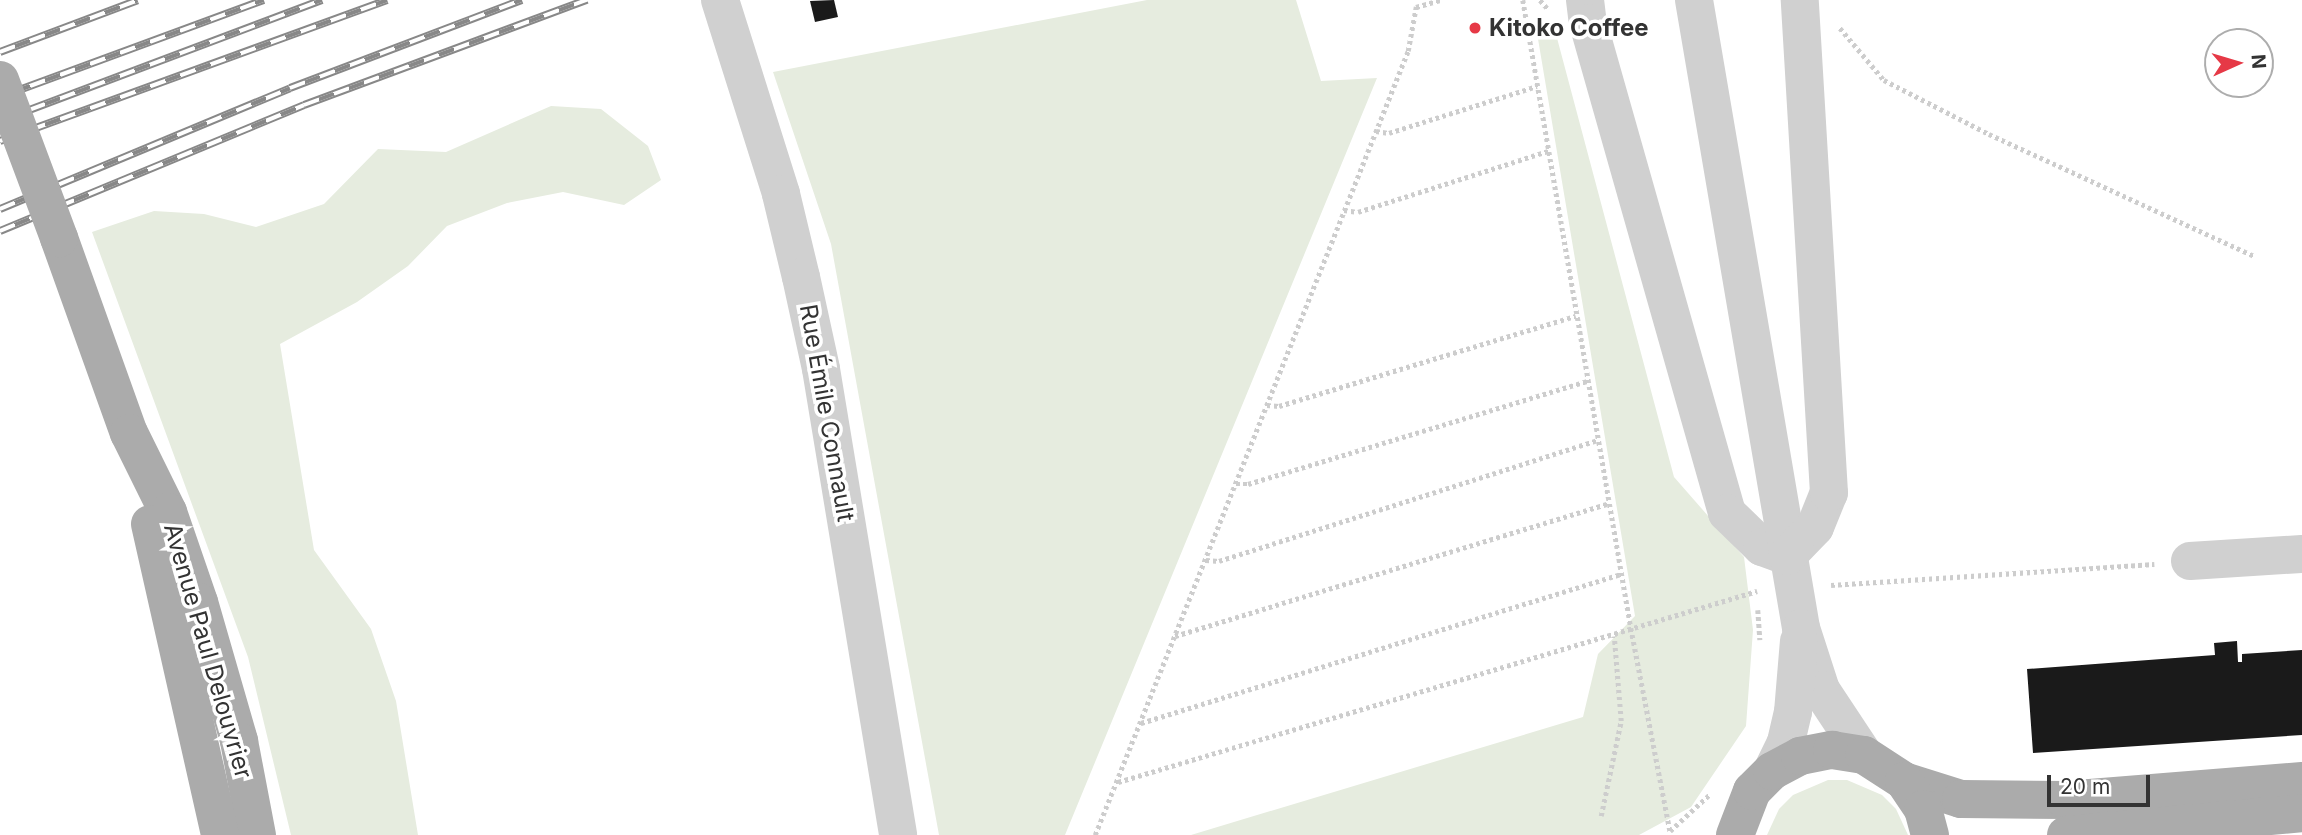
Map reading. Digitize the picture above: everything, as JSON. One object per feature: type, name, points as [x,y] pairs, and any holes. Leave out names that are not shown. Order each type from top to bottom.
[{"type":"main road","name":"Avenue Paul Delouvrier","points":[[0,80],[130,433],[168,512],[199,602],[239,741],[257,835]]},
{"type":"main road","name":"Avenue Paul Delouvrier","points":[[130,433],[220,835]]},
{"type":"main road","points":[[1731,829],[1752,791],[1772,771],[1800,756],[1832,750],[1864,755],[1904,781],[1961,799],[2053,800],[2302,781]]},
{"type":"main road","points":[[1904,781],[1923,810],[1930,835]]},
{"type":"main road","points":[[2066,835],[2302,813]]},
{"type":"street","name":"Rue Émile Connault","points":[[719,0],[781,194],[821,369],[898,835]]},
{"type":"street","points":[[1585,0],[1588,23],[1727,513],[1752,537],[1787,556]]},
{"type":"street","points":[[1694,0],[1801,628],[1821,690],[1864,755]]},
{"type":"street","points":[[1787,556],[1815,527],[1829,493],[1800,0]]},
{"type":"street","points":[[2190,561],[2302,554]]},
{"type":"street","points":[[1772,771],[1786,742],[1793,712],[1801,628]]},
{"type":"path","points":[[1094,835],[1118,782],[1408,51],[1416,7],[1440,0]]},
{"type":"path","points":[[1523,0],[1630,628],[1670,831],[1715,786]]},
{"type":"path","points":[[1837,24],[1884,80],[1989,134],[2254,256]]},
{"type":"path","points":[[1376,131],[1389,133],[1537,86]]},
{"type":"path","points":[[1344,210],[1358,212],[1548,151]]},
{"type":"path","points":[[1268,405],[1279,406],[1577,316]]},
{"type":"path","points":[[1236,484],[1248,484],[1588,381]]},
{"type":"path","points":[[1206,560],[1219,561],[1598,440]]},
{"type":"path","points":[[1175,636],[1609,503]]},
{"type":"path","points":[[1752,537],[1760,646]]},
{"type":"path","points":[[1828,597],[1825,585],[2190,561]]},
{"type":"path","points":[[1141,723],[1621,574]]},
{"type":"path","points":[[1118,782],[1614,636],[1630,628],[1756,591]]},
{"type":"path","points":[[1601,816],[1622,721],[1614,636]]},
{"type":"shaded area","points":[[1147,0],[1296,0],[1321,81],[1377,78],[1065,835],[939,835],[831,244],[773,72]]},
{"type":"shaded area","points":[[1553,23],[1674,477],[1744,557],[1753,630],[1746,726],[1691,807],[1639,835],[1191,835],[1583,717],[1598,654],[1635,616],[1536,27]]},
{"type":"shaded area","points":[[551,106],[601,109],[648,146],[661,180],[624,205],[563,192],[507,203],[447,226],[408,266],[357,302],[280,344],[314,550],[371,629],[396,701],[418,835],[291,835],[248,657],[92,232],[154,211],[204,214],[256,227],[324,204],[378,149],[446,152]]},
{"type":"shaded area","points":[[1828,780],[1847,780],[1882,795],[1896,809],[1908,835],[1767,835],[1779,809],[1793,795]]},
{"type":"building","points":[[834,0],[838,17],[815,22],[810,1]]},
{"type":"building","points":[[2237,641],[2238,662],[2242,662],[2242,654],[2302,650],[2302,735],[2033,753],[2027,669],[2215,655],[2214,643]]},
{"type":"railway","points":[[0,52],[138,0]]},
{"type":"railway","points":[[0,97],[264,0]]},
{"type":"railway","points":[[0,121],[322,0]]},
{"type":"railway","points":[[0,141],[387,0]]},
{"type":"railway","points":[[0,209],[290,88],[522,0]]},
{"type":"railway","points":[[0,231],[304,105],[587,0]]},
{"type":"place","name":"Kitoko Coffee","points":[[1475,28]]}]
